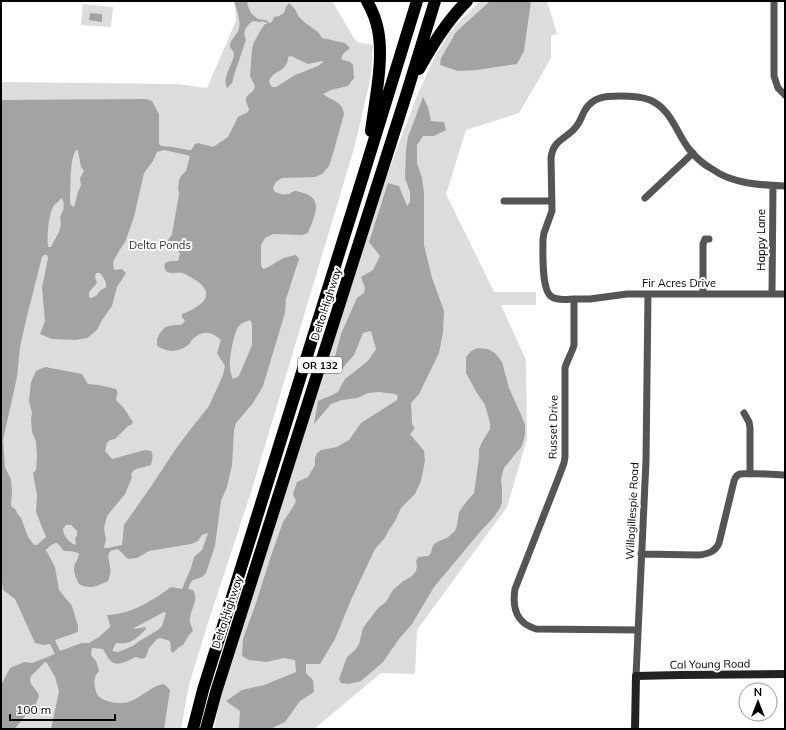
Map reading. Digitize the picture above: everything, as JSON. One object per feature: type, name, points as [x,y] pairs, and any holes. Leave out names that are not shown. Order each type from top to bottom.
[{"type":"highway","points":[[364,173],[376,99],[380,56],[378,30],[375,17],[367,1]]},
{"type":"highway","name":"Delta Highway","points":[[193,729],[203,690],[417,1]]},
{"type":"highway","name":"Delta Highway","points":[[206,729],[216,692],[435,1]]},
{"type":"highway","points":[[408,89],[442,30],[458,9],[467,1]]},
{"type":"main road","name":"Cal Young Road","points":[[636,676],[785,674]]},
{"type":"main road","name":"Willagillespie Road","points":[[634,729],[636,676]]},
{"type":"street","points":[[774,1],[774,76],[778,88],[785,95]]},
{"type":"street","points":[[574,299],[552,298],[548,294],[545,286],[543,239],[551,214],[552,150],[574,130],[589,105],[602,97],[636,97],[654,102],[667,112],[681,137],[699,160],[712,169],[727,177],[749,184],[785,186]]},
{"type":"street","points":[[645,198],[693,153]]},
{"type":"street","name":"Happy Lane","points":[[772,186],[772,294]]},
{"type":"street","points":[[504,202],[552,201]]},
{"type":"street","points":[[703,294],[703,244],[705,239],[709,239]]},
{"type":"street","name":"Fir Acres Drive","points":[[574,299],[590,299],[623,294],[785,294]]},
{"type":"street","name":"Willagillespie Road","points":[[636,676],[646,461],[648,294]]},
{"type":"street","name":"Russet Drive","points":[[574,299],[574,345],[566,362],[565,368],[564,463],[515,589],[514,608],[524,623],[536,629],[638,630]]},
{"type":"street","points":[[744,413],[749,422],[750,428],[750,474]]},
{"type":"street","points":[[642,554],[708,554],[712,552],[720,543],[735,478],[739,474],[785,475]]},
{"type":"green space","name":"Delta Ponds","points":[[235,1],[332,1],[357,42],[373,45],[371,76],[355,145],[252,489],[189,685],[181,729],[1,729],[1,82],[177,84],[207,88],[236,21]]},
{"type":"green space","points":[[480,1],[547,1],[557,34],[551,36],[551,58],[519,113],[466,130],[446,194],[494,292],[536,292],[536,305],[501,305],[526,360],[527,439],[507,507],[417,630],[415,674],[381,673],[314,729],[214,729],[221,694],[235,647],[386,178],[417,96],[436,54],[455,26]]},
{"type":"green space","points":[[83,4],[113,7],[111,27],[81,25]]},
{"type":"shaded area","points":[[234,1],[249,1],[247,4],[251,13],[261,22],[253,21],[245,29],[244,34],[246,40],[232,83],[227,88],[226,76],[234,55],[230,44],[239,28],[239,18]]},
{"type":"shaded area","points":[[490,1],[531,1],[524,51],[517,64],[477,70],[458,71],[440,65],[441,58],[456,32]]},
{"type":"shaded area","points":[[289,3],[295,9],[299,17],[318,32],[322,38],[345,43],[350,48],[343,54],[341,59],[350,62],[353,65],[354,78],[348,86],[331,90],[323,94],[339,104],[344,114],[329,166],[322,174],[315,177],[282,178],[276,182],[273,187],[274,191],[279,194],[289,194],[296,191],[310,196],[314,200],[316,210],[308,233],[302,235],[273,234],[265,238],[261,245],[261,265],[263,269],[288,257],[296,255],[299,259],[286,299],[285,313],[263,386],[253,403],[236,423],[234,430],[232,465],[227,487],[221,501],[215,546],[206,573],[202,577],[193,580],[188,589],[193,590],[195,594],[195,601],[190,620],[193,631],[183,645],[173,653],[171,651],[170,641],[160,638],[157,639],[149,648],[146,657],[142,659],[136,657],[118,664],[112,662],[103,649],[92,648],[91,655],[96,661],[99,671],[96,675],[94,683],[95,688],[97,694],[103,699],[123,703],[135,699],[155,687],[164,684],[170,690],[164,729],[51,729],[59,691],[55,677],[45,662],[31,676],[30,680],[39,696],[36,704],[15,729],[1,729],[1,685],[10,668],[24,662],[32,663],[55,654],[50,644],[44,645],[35,643],[15,599],[3,590],[1,574],[1,100],[146,99],[152,101],[159,114],[159,144],[161,146],[191,150],[195,144],[198,143],[213,147],[228,137],[238,117],[248,112],[249,109],[246,97],[253,91],[255,86],[250,76],[254,42],[265,24],[270,24],[274,17],[284,13]],"holes":[[[291,56],[308,64],[323,62],[318,66],[295,75],[276,87],[271,86],[269,81],[271,77],[286,66],[288,57]],[[76,150],[78,151],[81,167],[84,171],[80,178],[81,185],[74,207],[70,202],[72,161]],[[164,150],[190,156],[186,171],[181,176],[179,181],[179,194],[172,234],[168,240],[168,245],[177,250],[180,254],[178,261],[170,261],[165,263],[164,268],[167,272],[183,273],[194,279],[205,290],[206,295],[201,304],[182,314],[185,321],[181,325],[165,327],[157,339],[157,346],[172,351],[181,349],[186,347],[196,336],[203,333],[211,333],[221,340],[217,353],[225,366],[223,375],[209,406],[175,450],[124,525],[122,545],[105,548],[106,540],[104,528],[107,516],[125,494],[133,471],[151,465],[152,453],[151,451],[145,450],[112,459],[105,451],[107,443],[110,440],[115,439],[133,422],[117,401],[116,389],[88,384],[82,374],[45,367],[36,371],[31,382],[29,401],[32,413],[32,432],[36,441],[37,456],[36,470],[33,473],[37,495],[36,512],[46,537],[37,545],[34,545],[28,537],[21,518],[16,510],[11,506],[11,480],[5,467],[3,440],[17,377],[20,347],[42,257],[47,255],[48,258],[42,288],[45,321],[40,334],[52,339],[76,340],[87,338],[97,330],[112,306],[117,287],[126,273],[122,269],[114,270],[113,262],[125,242],[134,217],[144,173],[153,161],[157,152]],[[62,198],[64,205],[60,217],[61,226],[51,247],[48,247],[49,221],[53,207]],[[96,273],[100,273],[105,281],[106,287],[96,296],[91,298],[89,297],[89,292],[97,283],[95,277]],[[250,320],[252,324],[252,345],[239,376],[233,379],[230,372],[231,352],[237,329],[243,323]],[[66,525],[71,525],[77,531],[75,545],[64,534],[63,529]],[[208,533],[202,550],[194,557],[182,589],[171,587],[141,606],[124,612],[107,615],[110,627],[99,637],[89,643],[82,643],[60,651],[55,640],[78,632],[78,626],[72,606],[59,590],[55,567],[46,550],[51,545],[56,543],[59,544],[64,551],[79,554],[74,566],[76,577],[79,584],[91,587],[108,581],[110,576],[108,555],[112,550],[118,549],[128,559],[137,558],[149,551],[191,544],[198,541],[202,535]],[[164,612],[166,613],[162,626],[158,630],[133,646],[118,652],[112,651],[116,643],[125,643],[137,638],[146,629],[145,627],[134,629]]]},
{"type":"shaded area","points":[[90,13],[102,14],[102,22],[89,20]]},
{"type":"shaded area","points":[[423,97],[428,107],[431,121],[444,122],[446,130],[434,136],[423,136],[417,145],[417,163],[422,178],[424,193],[424,245],[432,278],[444,311],[443,332],[439,353],[419,394],[411,403],[412,424],[415,428],[410,434],[424,451],[425,461],[421,481],[415,494],[401,508],[384,539],[375,549],[351,600],[335,639],[320,664],[306,664],[306,673],[313,680],[314,692],[300,701],[285,722],[270,729],[238,729],[240,711],[226,701],[242,690],[264,685],[296,672],[295,660],[284,658],[266,662],[249,660],[242,656],[243,639],[270,559],[283,522],[296,501],[293,494],[297,482],[308,477],[315,465],[317,453],[321,450],[337,447],[349,440],[361,423],[397,400],[398,396],[395,394],[379,392],[368,393],[357,398],[342,400],[331,404],[314,424],[318,401],[338,392],[345,379],[368,361],[376,349],[371,331],[363,333],[354,355],[339,372],[332,368],[341,334],[357,298],[364,293],[365,288],[361,277],[373,270],[380,256],[369,242],[388,183],[399,186],[407,206],[410,202],[410,192],[405,178],[406,150],[408,137]]},
{"type":"shaded area","points":[[478,348],[488,349],[495,353],[502,362],[509,388],[525,425],[525,434],[522,446],[504,468],[501,479],[502,502],[500,508],[434,587],[412,624],[399,639],[383,662],[361,681],[349,684],[341,683],[339,679],[347,657],[359,644],[363,628],[378,608],[386,602],[393,590],[412,576],[416,571],[416,561],[418,557],[428,556],[431,553],[434,544],[447,538],[455,531],[459,512],[474,493],[479,449],[490,429],[490,423],[485,405],[466,373],[466,357],[471,351]]},
{"type":"waterway","points":[[258,20],[265,21],[270,24]]}]
